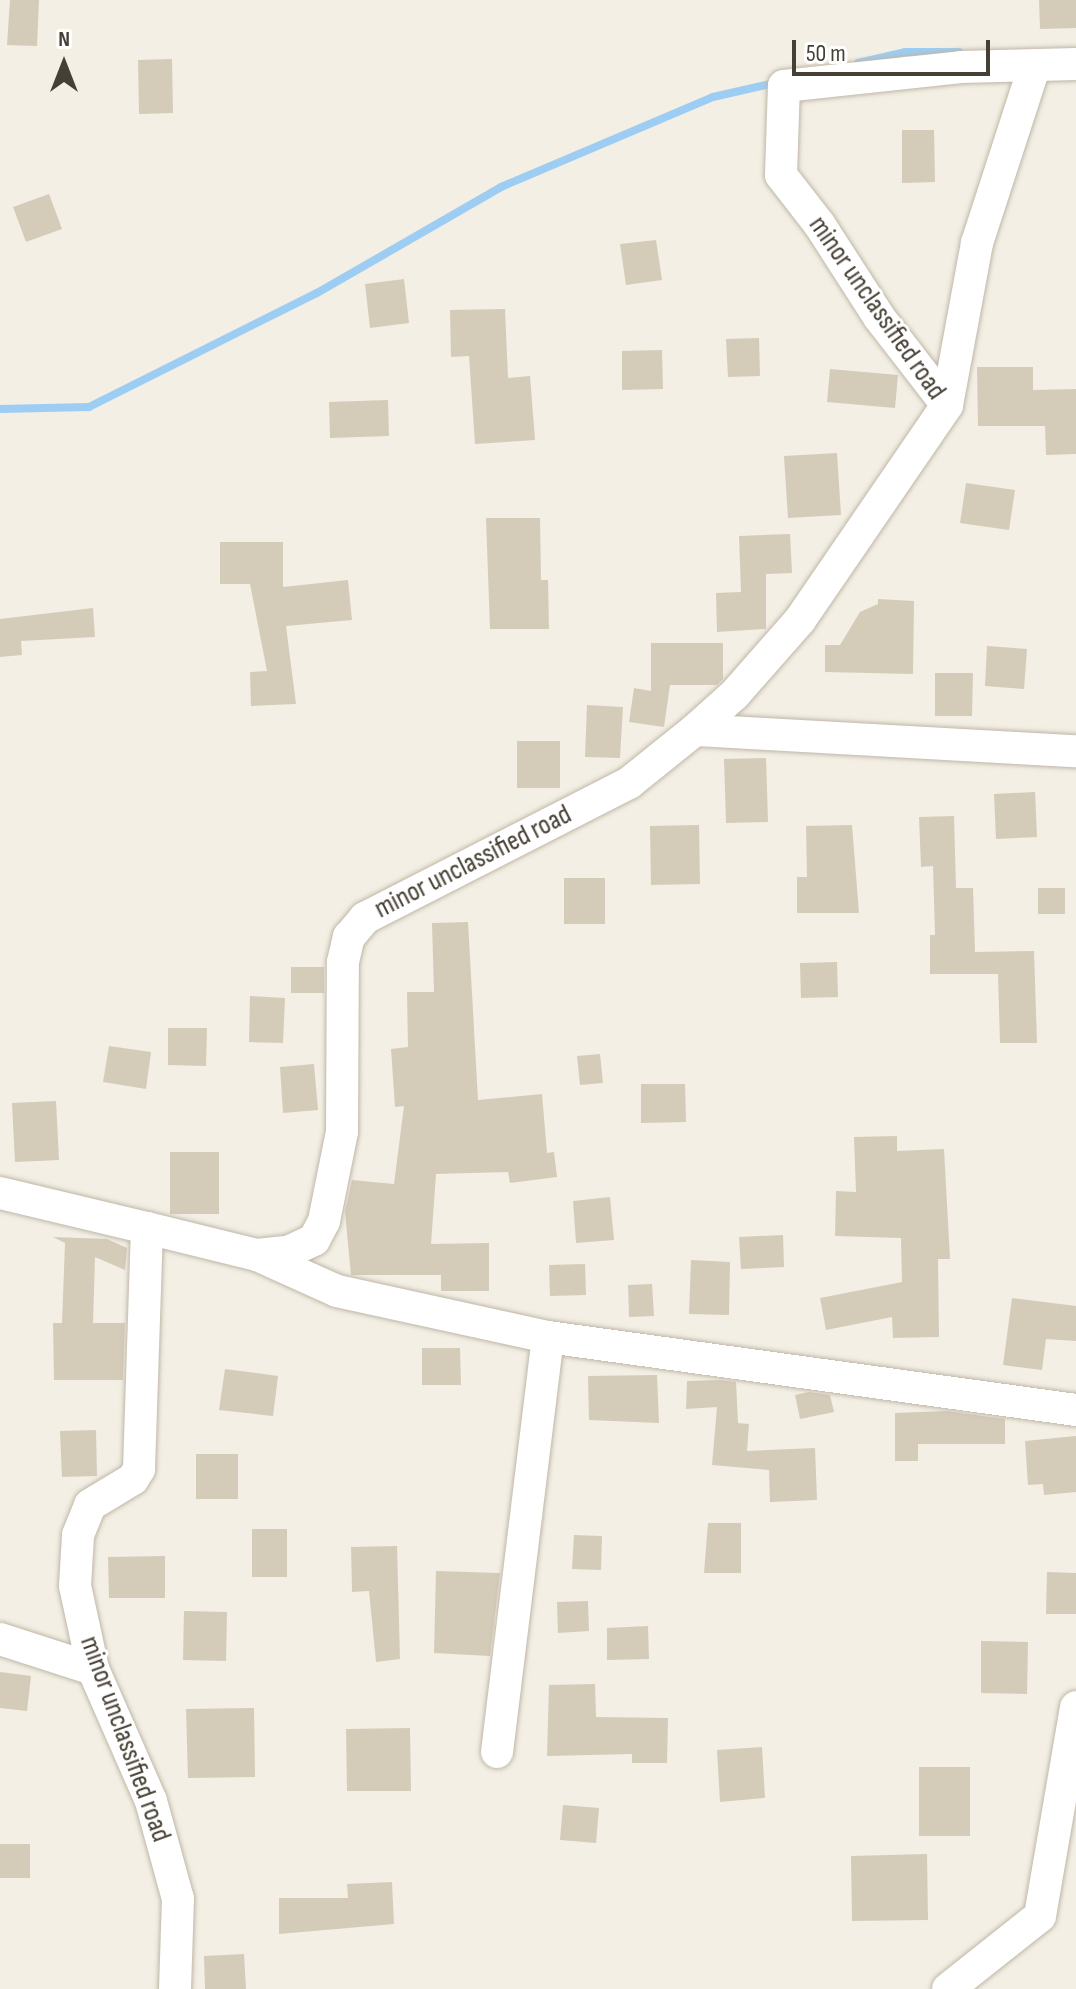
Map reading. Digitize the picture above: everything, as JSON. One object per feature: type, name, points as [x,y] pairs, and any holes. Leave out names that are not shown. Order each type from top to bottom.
[{"type":"street","name":"minor unclassified road","points":[[175,1989],[178,1899],[151,1801],[93,1669],[75,1586],[78,1535],[90,1505],[125,1484],[139,1469],[147,1228],[257,1255],[288,1252],[314,1240],[324,1221],[342,1132],[343,962],[349,937],[365,918],[629,783],[695,730],[735,694],[800,620],[947,405],[781,175],[784,86],[961,67],[1076,64]]},
{"type":"street","points":[[947,405],[977,243],[1035,65]]},
{"type":"street","points":[[695,730],[1076,751]]},
{"type":"street","points":[[0,1193],[147,1228]]},
{"type":"street","points":[[257,1255],[337,1291],[548,1337],[1076,1410]]},
{"type":"street","points":[[497,1752],[548,1337]]},
{"type":"street","points":[[0,1639],[93,1669]]},
{"type":"street","points":[[948,1989],[1040,1916],[1076,1707]]},
{"type":"building","points":[[10,0],[39,0],[37,46],[7,45]]},
{"type":"building","points":[[1039,0],[1076,0],[1076,28],[1040,29]]},
{"type":"building","points":[[172,59],[173,113],[139,114],[138,60]]},
{"type":"building","points":[[902,130],[934,130],[935,182],[902,183]]},
{"type":"building","points":[[49,194],[62,229],[26,242],[13,207]]},
{"type":"building","points":[[656,240],[662,280],[626,285],[620,244]]},
{"type":"building","points":[[404,279],[409,323],[370,328],[365,284]]},
{"type":"building","points":[[505,309],[508,378],[530,376],[535,440],[475,444],[469,356],[451,357],[450,310]]},
{"type":"building","points":[[759,338],[760,376],[728,377],[726,339]]},
{"type":"building","points":[[662,350],[663,389],[622,390],[622,351]]},
{"type":"building","points":[[977,367],[1033,367],[1033,390],[1076,389],[1076,454],[1046,455],[1045,426],[978,426]]},
{"type":"building","points":[[830,369],[898,375],[895,408],[827,402]]},
{"type":"building","points":[[388,400],[389,436],[330,438],[329,402]]},
{"type":"building","points":[[837,453],[841,515],[788,518],[784,456]]},
{"type":"building","points":[[966,483],[1015,490],[1009,530],[960,523]]},
{"type":"building","points":[[486,518],[540,518],[541,580],[548,580],[549,629],[490,629]]},
{"type":"building","points":[[790,534],[792,573],[766,574],[766,629],[717,632],[716,593],[741,592],[739,536]]},
{"type":"building","points":[[220,542],[283,542],[283,587],[348,580],[352,620],[286,626],[296,704],[251,706],[250,672],[267,671],[250,584],[220,584]]},
{"type":"building","points":[[878,599],[914,601],[913,674],[825,672],[825,645],[840,645],[860,612],[878,604]]},
{"type":"building","points":[[93,608],[95,637],[21,641],[22,655],[0,657],[0,619]]},
{"type":"building","points":[[651,643],[723,643],[723,679],[717,685],[670,685],[664,727],[629,722],[634,688],[651,691]]},
{"type":"building","points":[[987,646],[1027,649],[1024,689],[985,686]]},
{"type":"building","points":[[935,673],[973,673],[972,716],[935,716]]},
{"type":"building","points":[[587,705],[623,707],[620,758],[585,757]]},
{"type":"building","points":[[517,741],[560,741],[560,788],[517,788]]},
{"type":"building","points":[[766,758],[768,822],[726,823],[724,759]]},
{"type":"building","points":[[1035,792],[1037,837],[996,839],[994,794]]},
{"type":"building","points":[[954,816],[956,888],[973,888],[975,952],[1034,951],[1037,1043],[1000,1043],[998,974],[930,974],[930,935],[935,935],[933,866],[921,867],[919,817]]},
{"type":"building","points":[[699,825],[700,884],[651,885],[650,826]]},
{"type":"building","points":[[852,825],[859,913],[797,913],[797,877],[807,877],[806,826]]},
{"type":"building","points":[[564,878],[605,878],[605,924],[564,924]]},
{"type":"building","points":[[1038,888],[1065,888],[1065,914],[1038,914]]},
{"type":"building","points":[[468,922],[478,1100],[542,1094],[547,1153],[554,1152],[557,1177],[510,1183],[508,1172],[436,1174],[431,1244],[489,1243],[489,1291],[441,1291],[441,1275],[351,1275],[345,1212],[352,1180],[394,1184],[404,1106],[395,1107],[391,1049],[408,1047],[407,992],[434,992],[432,923]]},
{"type":"building","points":[[837,962],[838,997],[801,998],[800,963]]},
{"type":"building","points":[[291,967],[324,967],[324,993],[291,993]]},
{"type":"building","points":[[250,996],[285,998],[283,1043],[249,1042]]},
{"type":"building","points":[[168,1028],[207,1028],[206,1066],[168,1065]]},
{"type":"building","points":[[109,1046],[151,1052],[146,1089],[103,1082]]},
{"type":"building","points":[[600,1054],[603,1083],[580,1085],[577,1056]]},
{"type":"building","points":[[314,1064],[318,1110],[283,1113],[280,1067]]},
{"type":"building","points":[[641,1084],[685,1084],[686,1122],[641,1123]]},
{"type":"building","points":[[56,1101],[59,1160],[15,1162],[12,1103]]},
{"type":"building","points":[[897,1136],[897,1151],[944,1149],[950,1259],[938,1259],[939,1337],[893,1338],[892,1317],[826,1330],[820,1298],[902,1282],[901,1238],[835,1236],[836,1191],[856,1192],[854,1137]]},
{"type":"building","points":[[170,1152],[219,1152],[219,1214],[170,1214]]},
{"type":"building","points":[[610,1197],[614,1240],[576,1243],[573,1201]]},
{"type":"building","points":[[783,1235],[784,1267],[741,1269],[739,1237]]},
{"type":"building","points":[[53,1237],[107,1239],[127,1248],[125,1270],[95,1257],[93,1323],[125,1323],[123,1380],[54,1380],[53,1323],[62,1323],[65,1243]]},
{"type":"building","points":[[691,1260],[730,1262],[729,1315],[689,1314]]},
{"type":"building","points":[[585,1264],[586,1295],[550,1296],[549,1265]]},
{"type":"building","points":[[652,1284],[654,1316],[629,1317],[628,1285]]},
{"type":"building","points":[[1012,1298],[1076,1306],[1076,1341],[1046,1339],[1042,1370],[1003,1365]]},
{"type":"building","points":[[422,1348],[460,1348],[461,1385],[422,1385]]},
{"type":"building","points":[[225,1369],[278,1376],[273,1416],[219,1410]]},
{"type":"building","points":[[657,1375],[659,1423],[589,1420],[588,1376]]},
{"type":"building","points":[[687,1381],[736,1382],[738,1423],[749,1424],[747,1451],[815,1448],[817,1500],[770,1502],[769,1470],[712,1465],[717,1407],[686,1409]]},
{"type":"building","points":[[809,1392],[830,1395],[834,1412],[800,1419],[795,1395]]},
{"type":"building","points":[[947,1411],[1005,1419],[1005,1444],[918,1444],[918,1461],[895,1461],[895,1413]]},
{"type":"building","points":[[96,1430],[97,1476],[62,1477],[60,1431]]},
{"type":"building","points":[[1076,1436],[1076,1492],[1044,1495],[1043,1484],[1028,1485],[1025,1441]]},
{"type":"building","points":[[196,1454],[238,1454],[238,1499],[196,1499]]},
{"type":"building","points":[[708,1523],[741,1523],[741,1573],[704,1573]]},
{"type":"building","points":[[252,1529],[287,1529],[287,1577],[252,1577]]},
{"type":"building","points":[[574,1535],[602,1536],[601,1570],[572,1569]]},
{"type":"building","points":[[397,1546],[400,1659],[376,1662],[369,1591],[352,1592],[351,1547]]},
{"type":"building","points":[[165,1556],[165,1598],[109,1598],[108,1557]]},
{"type":"building","points":[[436,1571],[500,1573],[490,1656],[434,1653]]},
{"type":"building","points":[[1047,1572],[1076,1573],[1076,1614],[1046,1614]]},
{"type":"building","points":[[588,1601],[589,1631],[558,1633],[557,1602]]},
{"type":"building","points":[[184,1611],[227,1612],[226,1661],[183,1660]]},
{"type":"building","points":[[648,1626],[649,1659],[607,1660],[607,1628]]},
{"type":"building","points":[[981,1641],[1028,1642],[1027,1694],[981,1693]]},
{"type":"building","points":[[0,1672],[31,1676],[27,1711],[0,1708]]},
{"type":"building","points":[[595,1684],[596,1717],[668,1718],[667,1763],[632,1763],[632,1754],[547,1756],[549,1685]]},
{"type":"building","points":[[254,1708],[255,1777],[188,1778],[186,1709]]},
{"type":"building","points":[[410,1728],[411,1791],[347,1791],[346,1729]]},
{"type":"building","points":[[762,1747],[765,1798],[720,1802],[717,1750]]},
{"type":"building","points":[[919,1767],[970,1767],[970,1836],[919,1836]]},
{"type":"building","points":[[563,1805],[599,1808],[596,1843],[560,1840]]},
{"type":"building","points":[[0,1844],[30,1844],[30,1878],[0,1878]]},
{"type":"building","points":[[927,1854],[928,1920],[852,1921],[851,1856]]},
{"type":"building","points":[[392,1882],[394,1924],[279,1934],[279,1898],[348,1898],[347,1884]]},
{"type":"building","points":[[244,1954],[246,1989],[205,1989],[204,1956]]},
{"type":"waterway","points":[[858,63],[905,52],[959,52]]},
{"type":"waterway","points":[[0,409],[89,407],[317,293],[501,187],[713,97],[779,82]]}]
